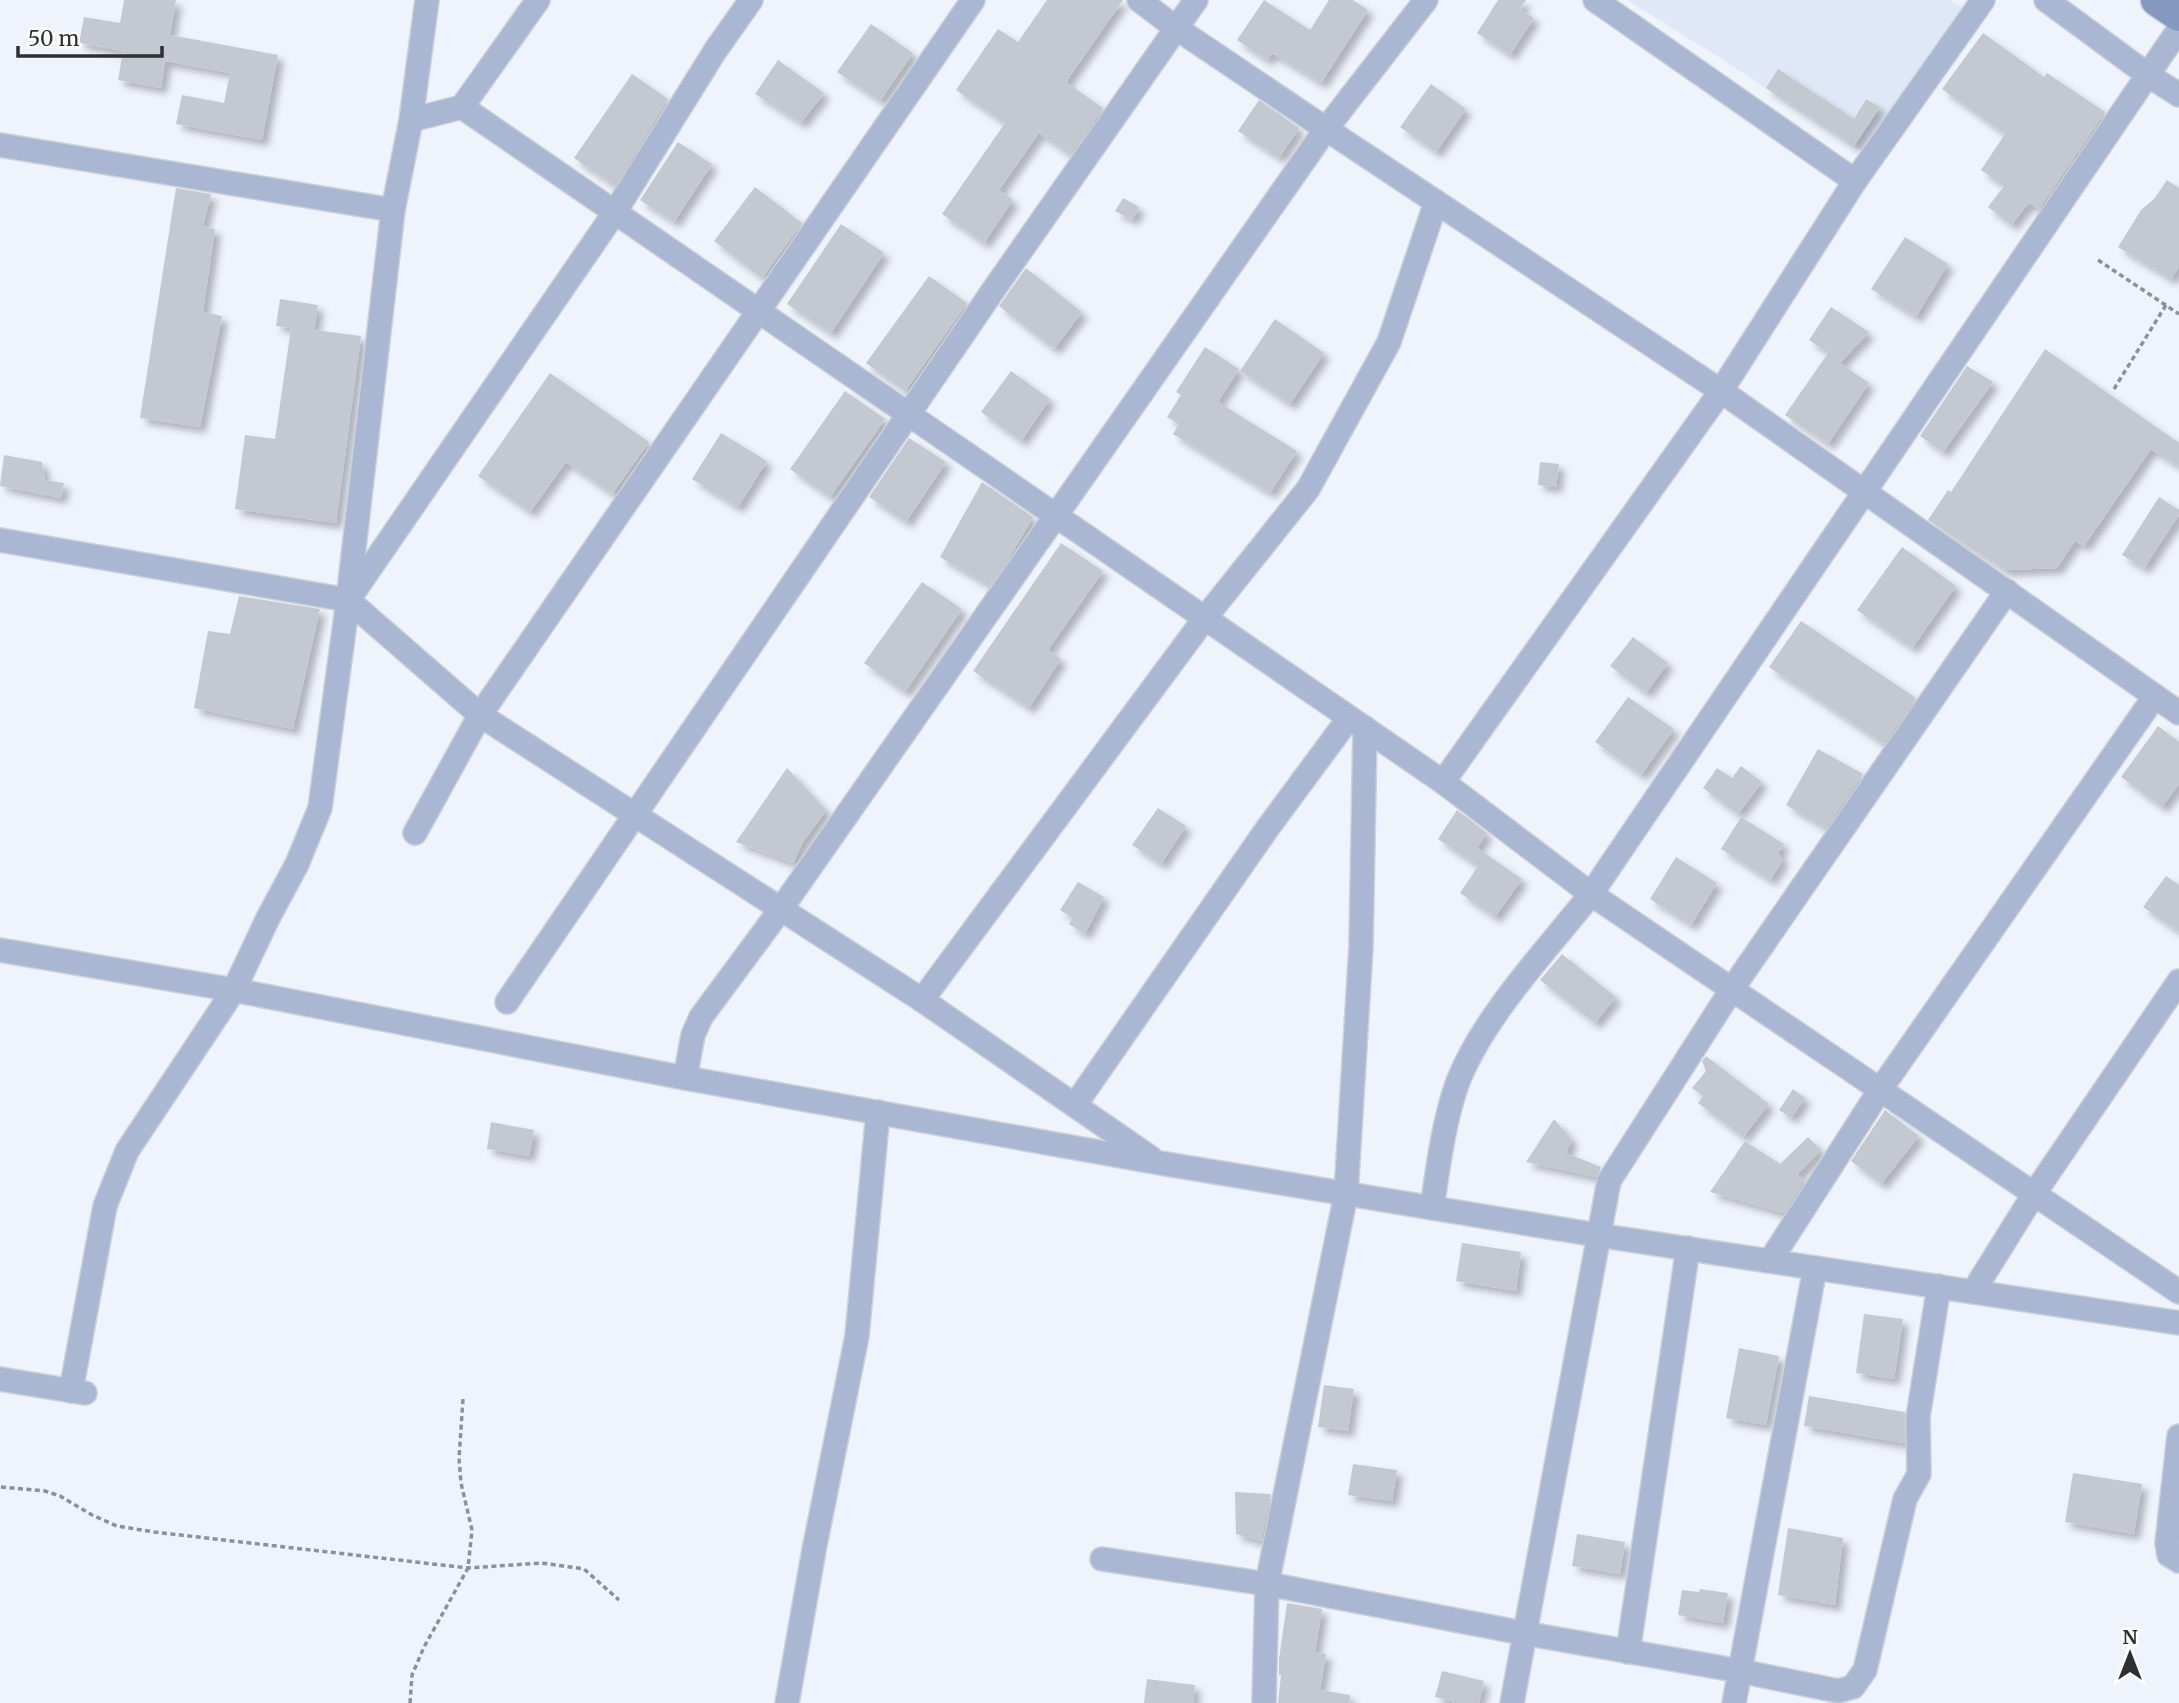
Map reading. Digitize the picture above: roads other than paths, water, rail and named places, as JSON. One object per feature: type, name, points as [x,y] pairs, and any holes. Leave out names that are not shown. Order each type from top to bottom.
[{"type":"main road","points":[[2157,0],[2179,15]]},
{"type":"street","points":[[411,120],[461,107],[538,0]]},
{"type":"street","points":[[348,600],[615,212],[715,51],[751,0]]},
{"type":"street","points":[[415,833],[480,715],[973,0]]},
{"type":"street","points":[[1139,0],[1326,129],[1721,391],[2179,713]]},
{"type":"street","points":[[507,1002],[908,414],[1196,0]]},
{"type":"street","points":[[685,1078],[693,1035],[701,1017],[781,909],[1326,129],[1426,0]]},
{"type":"street","points":[[1595,0],[1855,181]]},
{"type":"street","points":[[1443,782],[1721,391],[1855,181],[1983,0]]},
{"type":"street","points":[[2046,0],[2179,95]]},
{"type":"street","points":[[0,1379],[78,1392],[105,1206],[127,1151],[234,990],[297,864],[320,808],[348,600],[393,210],[411,120],[425,2]]},
{"type":"street","points":[[1432,1208],[1440,1155],[1456,1087],[1485,1028],[1591,894],[2179,29]]},
{"type":"street","points":[[0,950],[234,990],[685,1078],[1160,1163],[1597,1235],[2168,1321],[2178,1289],[1591,894],[1443,782],[461,107]]},
{"type":"street","points":[[0,145],[393,210]]},
{"type":"street","points":[[922,1000],[1205,618],[1308,489],[1388,342],[1436,202]]},
{"type":"street","points":[[0,540],[348,600],[480,715],[922,1000],[1160,1163]]},
{"type":"street","points":[[1511,1703],[1609,1181],[1732,989],[2007,592]]},
{"type":"street","points":[[1770,1261],[1880,1090],[2155,695]]},
{"type":"street","points":[[1075,1105],[1267,829],[1357,723]]},
{"type":"street","points":[[1264,1703],[1267,1584],[1346,1194],[1361,946],[1357,723]]},
{"type":"street","points":[[1973,1292],[2034,1194],[2179,981]]},
{"type":"street","points":[[787,1703],[814,1550],[857,1336],[878,1112]]},
{"type":"street","points":[[1628,1651],[1688,1248]]},
{"type":"street","points":[[1734,1703],[1815,1268]]},
{"type":"street","points":[[1102,1559],[1267,1584],[1838,1691],[1853,1687],[1865,1670],[1905,1499],[1919,1474],[1918,1417],[1939,1286]]},
{"type":"street","points":[[2179,1436],[2167,1543],[2169,1555],[2179,1561]]}]
